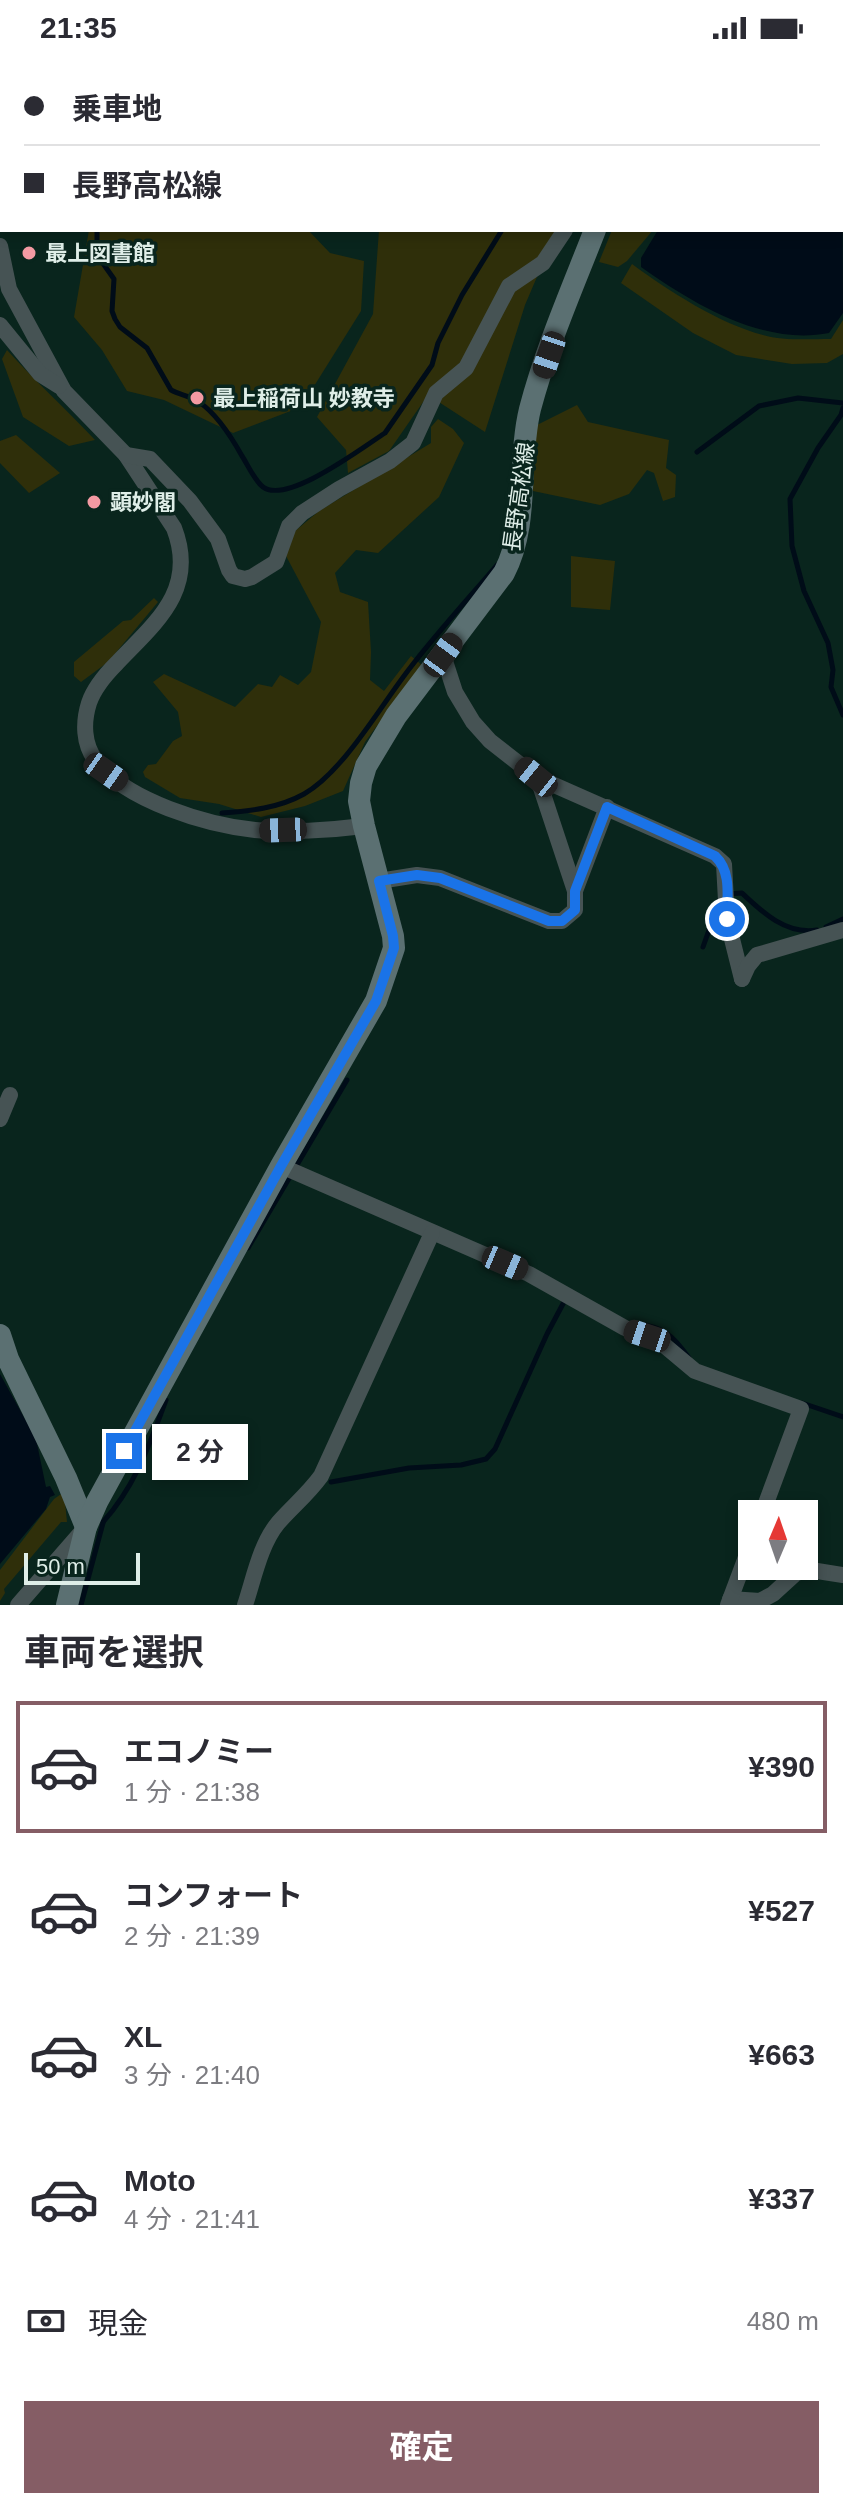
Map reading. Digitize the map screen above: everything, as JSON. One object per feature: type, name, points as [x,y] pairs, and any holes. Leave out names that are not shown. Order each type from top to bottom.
[{"type":"main road","name":"長野高松線","points":[[67,1605],[86,1527],[151,1400],[290,1170],[376,1001],[394,948],[359,801],[366,766],[396,716],[511,560],[530,411],[562,314],[594,232]]},
{"type":"main road","points":[[5,1349],[86,1527]]},
{"type":"street","points":[[126,455],[150,459],[190,501],[218,539],[233,576],[252,577],[276,562],[289,526],[302,513],[390,461],[413,443],[436,393],[466,368],[509,286],[543,263],[564,232]]},
{"type":"street","points":[[0,246],[9,289],[62,388]]},
{"type":"street","points":[[0,325],[40,374],[62,388],[126,455],[174,528],[179,542],[181,563],[177,589],[167,610],[105,676],[90,699],[85,722],[87,742],[94,759],[106,772],[140,796],[166,808],[235,827],[257,831],[364,826]]},
{"type":"street","points":[[443,655],[455,692],[473,722],[490,741],[542,780],[715,856],[724,864],[727,919],[742,979],[757,955],[843,930]]},
{"type":"street","points":[[379,881],[417,875],[440,878],[549,921],[562,921],[575,910],[575,891],[541,788],[542,780]]},
{"type":"street","points":[[575,891],[607,807]]},
{"type":"street","points":[[0,1119],[10,1095]]},
{"type":"street","points":[[290,1170],[529,1274],[625,1328],[658,1340],[695,1371],[801,1409],[767,1500]]},
{"type":"street","points":[[245,1605],[265,1546],[278,1524],[305,1498],[321,1476],[432,1233]]},
{"type":"street","points":[[18,1605],[86,1527]]},
{"type":"street","points":[[738,1578],[729,1602],[760,1601],[773,1594],[796,1573],[811,1570],[843,1575]]},
{"type":"shaded area","points":[[89,232],[310,232],[330,253],[364,261],[361,311],[301,407],[233,433],[164,400],[127,391],[102,350],[74,317]]},
{"type":"shaded area","points":[[379,232],[556,232],[525,305],[485,432],[428,395],[389,451],[348,473],[346,450],[317,417],[373,314]]},
{"type":"shaded area","points":[[611,232],[651,232],[618,267],[599,262]]},
{"type":"shaded area","points":[[657,232],[843,232],[843,313],[829,333],[804,335],[754,328],[683,295],[641,267],[641,258]]},
{"type":"shaded area","points":[[632,264],[712,315],[763,335],[788,339],[831,339],[843,320],[843,354],[827,363],[792,364],[736,355],[693,333],[621,283]]},
{"type":"shaded area","points":[[7,350],[95,440],[69,446],[23,417],[2,359]]},
{"type":"shaded area","points":[[577,405],[588,422],[669,440],[666,468],[676,475],[675,497],[663,501],[654,473],[647,470],[629,494],[600,505],[533,491],[535,426]]},
{"type":"shaded area","points":[[438,419],[453,429],[464,443],[439,497],[378,553],[356,550],[335,573],[340,592],[368,602],[370,680],[384,691],[411,656],[422,665],[365,742],[343,791],[305,806],[261,817],[219,804],[180,798],[145,777],[143,772],[148,765],[156,764],[173,741],[182,736],[178,712],[153,682],[164,674],[235,707],[258,684],[272,687],[280,675],[298,685],[311,672],[321,622],[285,554],[294,532],[319,511],[431,443],[431,427]]},
{"type":"shaded area","points":[[16,435],[60,473],[29,493],[0,463],[0,441]]},
{"type":"shaded area","points":[[571,556],[615,561],[610,610],[571,607]]},
{"type":"shaded area","points":[[154,598],[158,602],[108,662],[81,682],[74,676],[74,662],[123,621],[131,620]]},
{"type":"shaded area","points":[[0,1374],[36,1439],[46,1487],[50,1486],[55,1495],[50,1497],[46,1509],[0,1564]]},
{"type":"shaded area","points":[[64,1492],[67,1522],[61,1522],[4,1589],[0,1601],[0,1570],[54,1499]]},
{"type":"waterway","points":[[97,232],[97,255],[114,279],[112,311],[120,327],[147,348],[171,390],[196,400],[212,413],[229,434],[257,480],[263,487],[274,490],[306,482],[385,433],[432,365],[438,343],[462,295],[501,232]]},
{"type":"waterway","points":[[697,452],[759,406],[798,398],[843,403]]},
{"type":"waterway","points":[[843,408],[790,499],[792,546],[804,591],[828,643],[833,670],[831,687],[843,715]]},
{"type":"waterway","points":[[222,813],[285,803],[319,784],[347,754],[420,655],[497,565]]},
{"type":"waterway","points":[[727,894],[742,893],[785,926],[817,930]]},
{"type":"waterway","points":[[703,947],[720,899]]},
{"type":"waterway","points":[[826,927],[843,919]]},
{"type":"waterway","points":[[248,1248],[347,1080]]},
{"type":"waterway","points":[[331,1482],[486,1459],[495,1449],[565,1300]]},
{"type":"waterway","points":[[633,1323],[666,1333],[689,1358]]},
{"type":"waterway","points":[[103,1522],[133,1479],[166,1400]]},
{"type":"waterway","points":[[802,1403],[843,1417]]},
{"type":"waterway","points":[[81,1605],[103,1523]]},
{"type":"place","name":"最上図書館","points":[[29,253]]},
{"type":"place","name":"最上稲荷山 妙教寺","points":[[197,398]]},
{"type":"place","name":"顕妙閣","points":[[94,502]]},
{"type":"route","points":[[124,1451],[376,1001],[394,948],[379,881],[417,875],[440,878],[549,921],[562,921],[575,910],[575,891],[607,807],[715,856],[724,864],[727,919]]}]
